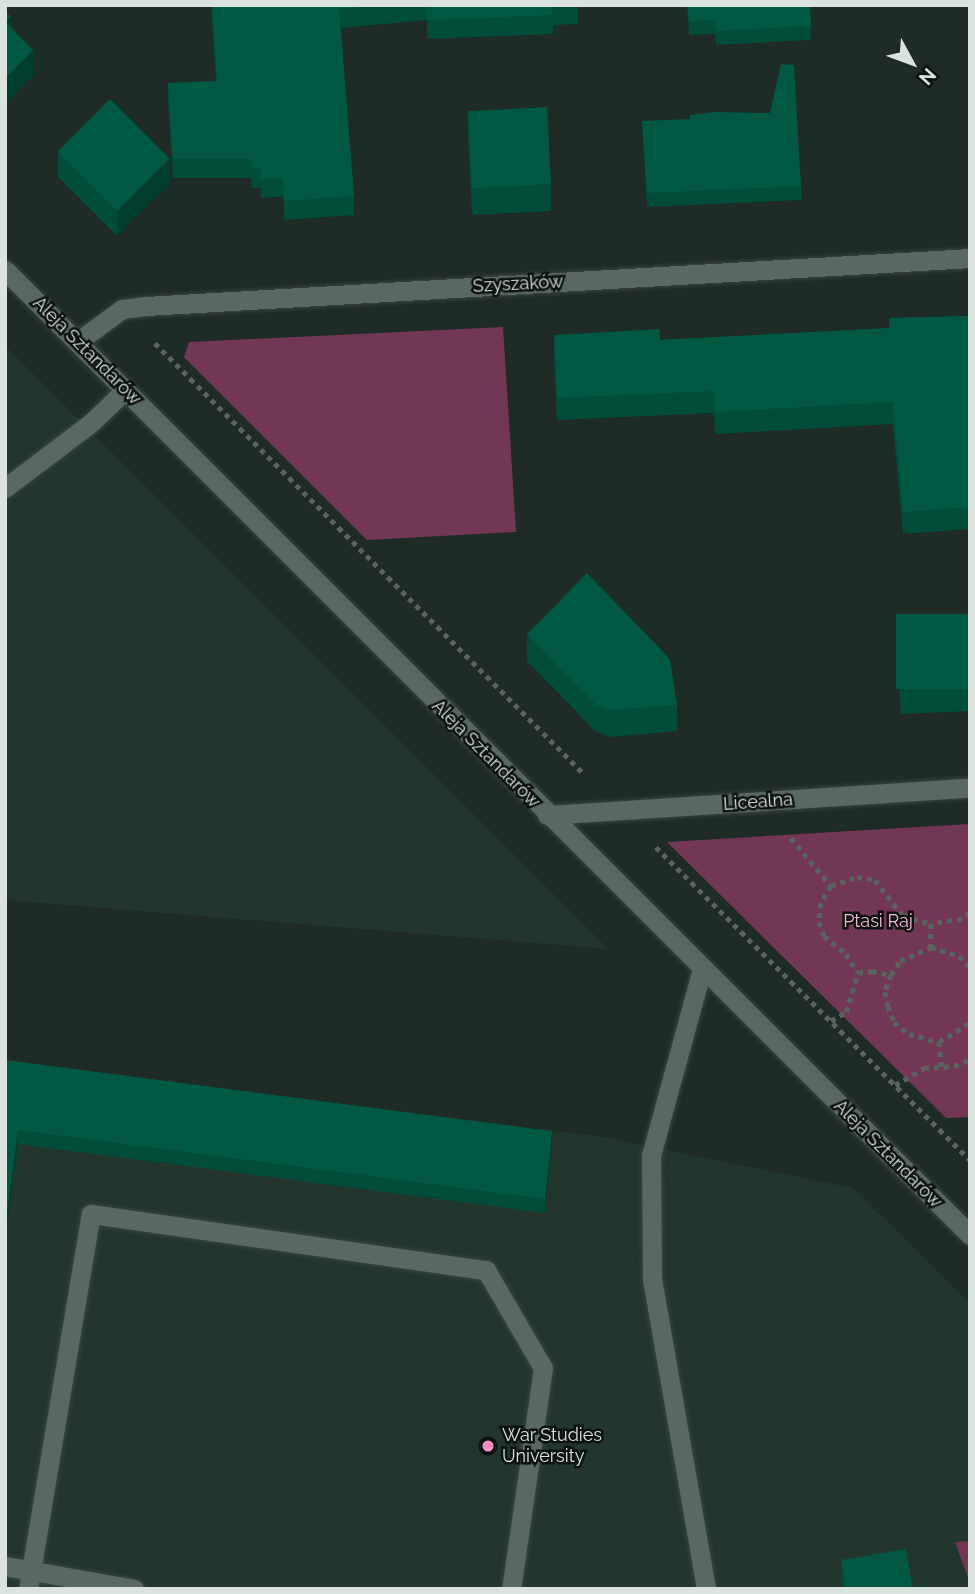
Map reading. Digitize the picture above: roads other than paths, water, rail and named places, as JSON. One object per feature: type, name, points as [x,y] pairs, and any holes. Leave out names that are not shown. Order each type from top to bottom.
[{"type":"street","name":"Szyszaków","points":[[77,342],[121,309],[146,306],[970,258]]},
{"type":"street","name":"Aleja Sztandarów","points":[[5,270],[547,815],[970,1235]]},
{"type":"street","points":[[5,488],[92,422],[125,390]]},
{"type":"street","name":"Licealna","points":[[547,815],[970,789]]},
{"type":"street","points":[[702,969],[651,1155],[651,1196],[652,1279],[706,1589]]},
{"type":"street","points":[[30,1579],[91,1214],[486,1270],[543,1368],[511,1589]]},
{"type":"street","points":[[5,1566],[30,1579],[134,1589]]},
{"type":"place","name":"War Studies University","points":[[488,1446]]},
{"type":"park label","name":"Ptasi Raj","points":[[878,921]]}]
